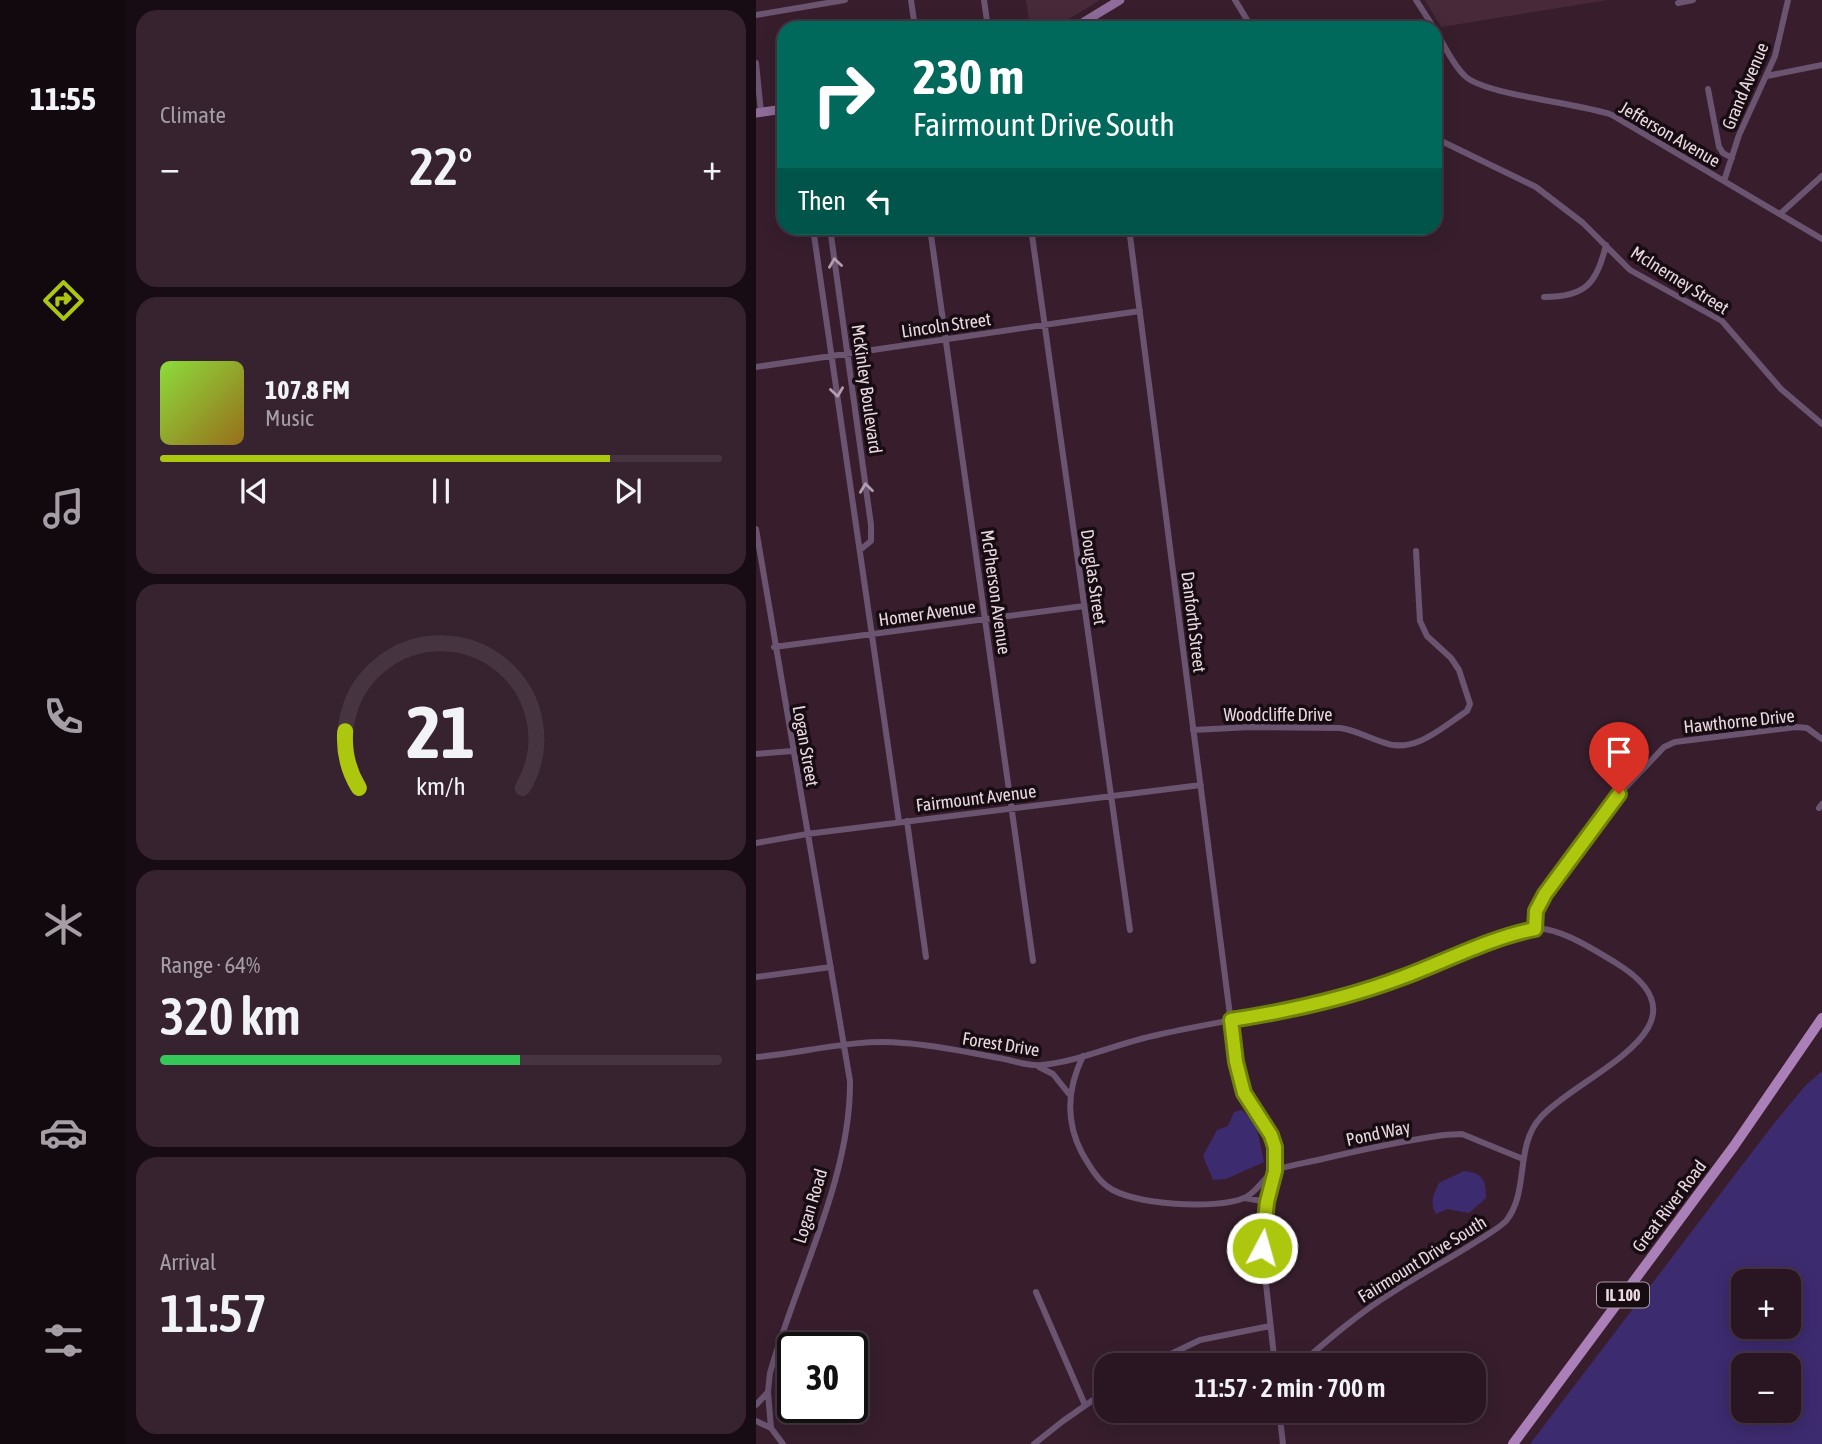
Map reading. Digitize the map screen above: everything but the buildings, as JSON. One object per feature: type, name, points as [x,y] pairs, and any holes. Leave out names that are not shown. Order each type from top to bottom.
[{"type":"main road","name":"Great River Road","points":[[1513,1444],[1734,1146],[1822,1018]]},
{"type":"street","points":[[756,15],[845,0]]},
{"type":"street","points":[[911,0],[914,21]]},
{"type":"street","points":[[984,0],[987,21]]},
{"type":"street","points":[[1087,21],[1120,0]]},
{"type":"street","points":[[1235,0],[1248,21]]},
{"type":"street","name":"Jefferson Avenue","points":[[1416,0],[1430,21]]},
{"type":"street","points":[[1678,4],[1693,0]]},
{"type":"street","name":"Grand Avenue","points":[[1724,181],[1778,45],[1788,0]]},
{"type":"street","name":"Jefferson Avenue","points":[[1442,41],[1462,74],[1473,82],[1604,112],[1629,124],[1822,239]]},
{"type":"street","points":[[756,63],[758,112],[777,110]]},
{"type":"street","points":[[1767,76],[1822,65]]},
{"type":"street","points":[[1708,89],[1719,147],[1732,158]]},
{"type":"street","name":"McInerney Street","points":[[1442,141],[1536,187],[1566,209],[1630,270],[1722,321],[1781,388],[1822,424]]},
{"type":"street","points":[[1780,214],[1822,176]]},
{"type":"street","name":"McKinley Boulevard","points":[[814,235],[872,635],[926,957]]},
{"type":"street","name":"McKinley Boulevard","points":[[831,235],[871,525],[871,541],[860,550]]},
{"type":"street","name":"McPherson Avenue","points":[[931,235],[1033,961]]},
{"type":"street","name":"Douglas Street","points":[[1032,235],[1130,930]]},
{"type":"street","name":"Danforth Street","points":[[1130,235],[1231,1020]]},
{"type":"street","points":[[1544,297],[1569,293],[1593,281],[1600,271],[1606,245]]},
{"type":"street","name":"Lincoln Street","points":[[756,367],[1140,311]]},
{"type":"street","name":"Logan Street","points":[[756,529],[831,967]]},
{"type":"street","name":"Woodcliffe Drive","points":[[1193,730],[1251,727],[1340,728],[1362,733],[1393,746],[1407,746],[1423,740],[1467,711],[1470,704],[1459,670],[1451,658],[1427,636],[1420,621],[1416,551]]},
{"type":"street","name":"Homer Avenue","points":[[775,647],[1084,606]]},
{"type":"street","name":"Hawthorne Drive","points":[[1535,929],[1539,903],[1578,848],[1610,804],[1659,751],[1669,744],[1796,727],[1807,728],[1822,739]]},
{"type":"street","points":[[756,754],[792,751]]},
{"type":"street","name":"Fairmount Avenue","points":[[756,843],[807,834],[1201,785]]},
{"type":"street","points":[[1273,1353],[1262,1261],[1267,1202],[1275,1171],[1275,1147],[1271,1135],[1248,1103],[1240,1081],[1231,1020],[1266,1015],[1366,990],[1535,929]]},
{"type":"street","name":"Fairmount Drive South","points":[[1314,1353],[1383,1298],[1499,1227],[1512,1209],[1531,1130],[1543,1114],[1636,1046],[1649,1029],[1653,1015],[1649,994],[1630,972],[1559,933],[1535,929]]},
{"type":"street","points":[[756,977],[831,967]]},
{"type":"street","name":"Logan Road","points":[[771,1427],[768,1392],[774,1357],[840,1156],[850,1089],[846,1045],[831,967]]},
{"type":"street","name":"Forest Drive","points":[[756,1058],[887,1042],[911,1043],[1037,1066],[1083,1056],[1135,1040],[1231,1020]]},
{"type":"street","points":[[1083,1056],[1069,1094],[1074,1136],[1096,1174],[1108,1187],[1141,1200],[1178,1204],[1213,1203],[1245,1198],[1267,1202]]},
{"type":"street","points":[[1037,1066],[1053,1074],[1069,1094]]},
{"type":"street","name":"Pond Way","points":[[1245,1198],[1275,1171],[1444,1135],[1462,1134],[1523,1159]]},
{"type":"street","points":[[1036,1292],[1085,1405]]},
{"type":"street","points":[[1173,1353],[1200,1340],[1270,1326]]},
{"type":"street","points":[[756,1405],[768,1392]]},
{"type":"street","points":[[1034,1444],[1094,1399]]},
{"type":"street","points":[[756,1421],[771,1427],[783,1444]]},
{"type":"street","points":[[1281,1423],[1283,1444]]},
{"type":"shaded area","points":[[1026,0],[1100,0],[1066,21],[1029,21]]},
{"type":"shaded area","points":[[1425,0],[1608,0],[1442,27],[1442,21],[1437,21]]},
{"type":"shaded area","points":[[1822,1071],[1822,1444],[1530,1444],[1805,1086]]},
{"type":"shaded area","points":[[1242,1110],[1256,1125],[1264,1162],[1226,1179],[1213,1180],[1203,1156],[1217,1130],[1228,1126],[1234,1112]]},
{"type":"shaded area","points":[[1464,1171],[1482,1178],[1486,1198],[1469,1213],[1447,1209],[1436,1214],[1433,1202],[1439,1183]]},
{"type":"route","points":[[1262,1248],[1267,1202],[1275,1171],[1275,1147],[1267,1127],[1254,1112],[1244,1093],[1236,1062],[1231,1020],[1266,1015],[1366,990],[1535,929],[1539,903],[1619,794]]}]
